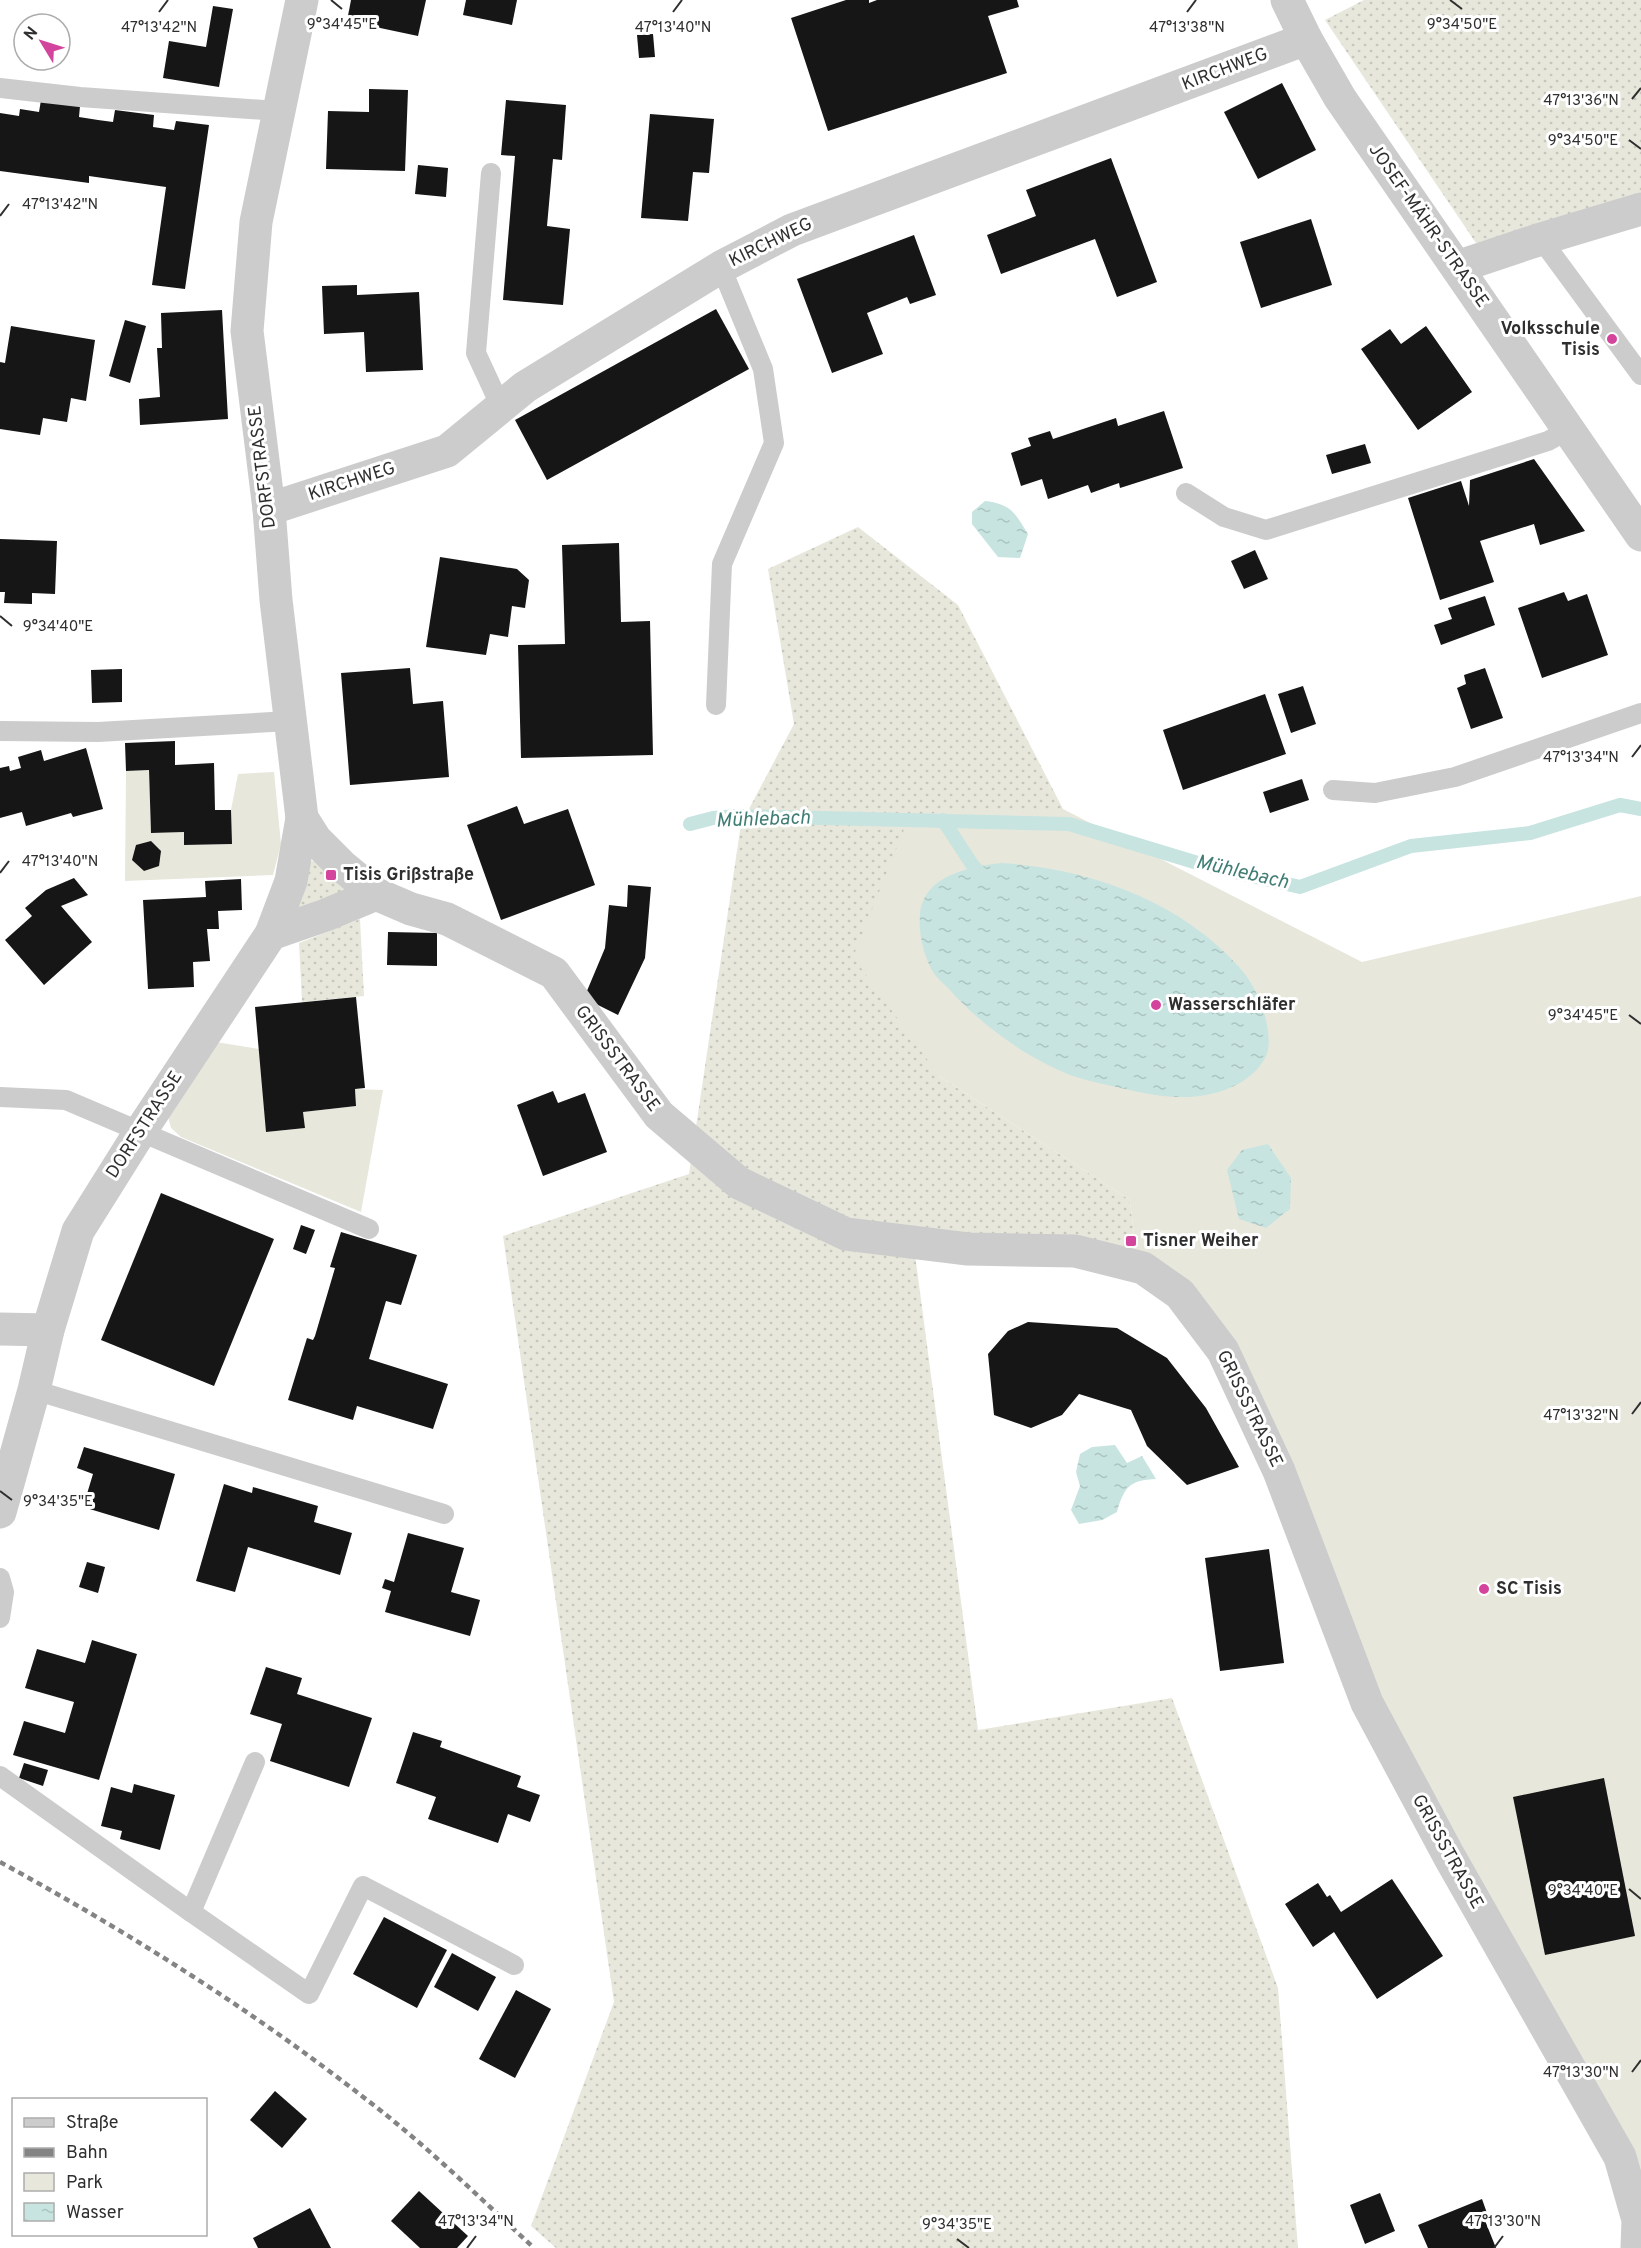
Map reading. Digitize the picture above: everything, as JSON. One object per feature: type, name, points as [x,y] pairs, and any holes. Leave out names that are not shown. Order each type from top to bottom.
[{"type":"street","name":"DORFSTRASSE","points":[[0,1512],[48,1330],[78,1231],[140,1132],[272,934],[291,881],[302,818],[289,721],[269,509],[247,331],[256,222],[302,0]]},
{"type":"street","name":"JOSEF-MÄHR-STRASSE","points":[[1287,0],[1306,39],[1340,98],[1569,430],[1638,525]]},
{"type":"street","name":"KIRCHWEG","points":[[269,509],[447,451],[535,381],[721,267],[792,230],[1306,39]]},
{"type":"street","points":[[1457,267],[1641,209]]},
{"type":"street","name":"GRISSSTRASSE","points":[[302,818],[316,840],[342,866],[376,894],[411,909],[447,919],[554,973],[658,1115],[739,1183],[846,1234],[968,1249],[1075,1251],[1143,1268],[1180,1294],[1223,1351],[1279,1471],[1367,1703],[1443,1846],[1620,2157],[1638,2220],[1637,2248]]},
{"type":"street","points":[[272,934],[376,894]]},
{"type":"street","points":[[0,1329],[48,1330]]},
{"type":"lane","points":[[0,88],[278,111]]},
{"type":"lane","points":[[491,173],[476,352],[501,407]]},
{"type":"lane","points":[[1541,239],[1641,375]]},
{"type":"lane","points":[[716,705],[722,564],[774,443],[763,369],[721,267]]},
{"type":"lane","points":[[1186,493],[1224,517],[1266,530],[1548,441],[1569,430]]},
{"type":"lane","points":[[1333,790],[1375,793],[1455,777],[1641,713]]},
{"type":"lane","points":[[0,731],[98,732],[289,721]]},
{"type":"lane","points":[[0,1097],[66,1100],[369,1229]]},
{"type":"lane","points":[[34,1390],[444,1514]]},
{"type":"lane","points":[[0,1578],[4,1592],[0,1618]]},
{"type":"lane","points":[[191,1912],[255,1762]]},
{"type":"lane","points":[[0,1776],[309,1994],[363,1886],[514,1965]]},
{"type":"green space","points":[[1364,0],[1641,0],[1641,195],[1476,243],[1325,20]]},
{"type":"green space","points":[[858,527],[958,605],[1063,809],[942,809],[939,1076],[1130,1200],[1138,1270],[914,1247],[978,1730],[1172,1698],[1278,1988],[1298,2248],[556,2248],[531,2226],[614,2002],[503,1236],[689,1174],[741,824],[794,724],[768,569]]},
{"type":"green space","points":[[149,770],[151,833],[184,832],[185,845],[231,844],[231,810],[238,774],[274,772],[281,844],[273,875],[125,881],[126,771]]},
{"type":"green space","points":[[942,809],[1063,809],[1362,962],[1641,896],[1641,2248],[1640,2221],[1432,1826],[1229,1348],[1138,1270],[1130,1200],[939,1076],[853,957],[905,827]]},
{"type":"green space","points":[[316,859],[349,888],[345,894],[297,909],[310,862]]},
{"type":"green space","points":[[360,919],[364,996],[302,1002],[299,943]]},
{"type":"green space","points":[[216,1042],[259,1049],[267,1132],[305,1128],[303,1112],[356,1106],[355,1089],[383,1090],[361,1212],[181,1137],[171,1128],[168,1117]]},
{"type":"water","points":[[985,501],[1007,507],[1028,534],[1020,558],[998,557],[972,524],[972,512]]},
{"type":"water","points":[[1001,863],[1067,872],[1131,892],[1161,906],[1216,944],[1244,973],[1262,1006],[1269,1043],[1268,1052],[1260,1066],[1241,1082],[1217,1092],[1192,1097],[1159,1096],[1076,1077],[1058,1070],[991,1029],[933,972],[922,945],[920,915],[923,901],[939,882],[976,867]]},
{"type":"water","points":[[1268,1144],[1291,1178],[1290,1209],[1266,1228],[1239,1219],[1227,1170],[1242,1150]]},
{"type":"water","points":[[1115,1445],[1127,1463],[1142,1456],[1156,1479],[1140,1481],[1129,1486],[1122,1496],[1117,1512],[1102,1520],[1079,1524],[1071,1510],[1080,1486],[1076,1472],[1080,1454],[1092,1447]]},
{"type":"building","points":[[351,0],[426,0],[418,36],[347,21]]},
{"type":"building","points":[[466,0],[517,0],[512,25],[463,15]]},
{"type":"building","points":[[846,0],[869,0],[869,3],[877,0],[1017,0],[1019,7],[988,16],[1007,73],[828,131],[791,18]]},
{"type":"building","points":[[213,6],[233,9],[219,87],[163,78],[169,41],[206,47]]},
{"type":"building","points":[[653,34],[655,57],[639,58],[637,35]]},
{"type":"building","points":[[1282,83],[1316,150],[1258,179],[1224,112]]},
{"type":"building","points":[[369,89],[408,90],[405,171],[326,169],[328,111],[369,112]]},
{"type":"building","points":[[41,100],[80,106],[79,117],[98,120],[113,122],[115,110],[154,115],[153,127],[174,130],[176,121],[209,125],[185,289],[152,285],[166,187],[89,176],[89,183],[0,171],[0,113],[19,116],[20,109],[39,112]]},
{"type":"building","points":[[506,100],[566,105],[562,160],[553,159],[547,226],[570,229],[563,305],[503,300],[515,156],[501,155]]},
{"type":"building","points":[[650,114],[714,119],[709,173],[693,172],[688,221],[641,218]]},
{"type":"building","points":[[1111,158],[1157,282],[1117,297],[1095,239],[1001,274],[987,235],[1036,216],[1026,190]]},
{"type":"building","points":[[418,165],[448,168],[446,197],[415,194]]},
{"type":"building","points":[[1311,219],[1332,285],[1261,308],[1240,242]]},
{"type":"building","points":[[914,235],[936,295],[910,304],[907,297],[867,313],[883,354],[832,373],[797,279]]},
{"type":"building","points":[[357,285],[357,295],[419,292],[423,370],[366,372],[364,332],[324,334],[322,286]]},
{"type":"building","points":[[716,309],[749,369],[547,480],[515,420]]},
{"type":"building","points":[[222,310],[228,419],[140,425],[139,399],[160,397],[157,348],[162,348],[161,313]]},
{"type":"building","points":[[125,320],[146,326],[130,383],[109,376]]},
{"type":"building","points":[[11,326],[95,340],[86,401],[71,398],[67,422],[43,418],[40,435],[0,429],[0,362],[5,363]]},
{"type":"building","points":[[1426,326],[1472,392],[1418,430],[1361,349],[1390,329],[1401,344]]},
{"type":"building","points":[[1164,411],[1183,468],[1120,488],[1119,483],[1091,493],[1088,485],[1048,499],[1042,479],[1021,486],[1011,453],[1031,446],[1028,438],[1050,431],[1053,439],[1116,418],[1118,426]]},
{"type":"building","points":[[1365,444],[1371,463],[1332,474],[1326,455]]},
{"type":"building","points":[[1534,459],[1585,531],[1540,545],[1534,524],[1480,541],[1494,582],[1440,600],[1408,498],[1461,481],[1469,506],[1470,480]]},
{"type":"building","points":[[0,539],[57,541],[55,594],[32,593],[32,604],[4,603],[5,592],[0,592]]},
{"type":"building","points":[[619,543],[621,622],[650,621],[653,755],[521,758],[518,645],[565,644],[562,545]]},
{"type":"building","points":[[1255,550],[1268,579],[1244,589],[1231,561]]},
{"type":"building","points":[[440,557],[517,569],[529,580],[525,608],[512,606],[508,637],[490,634],[486,655],[426,647]]},
{"type":"building","points":[[1564,592],[1568,601],[1587,594],[1608,655],[1542,678],[1518,608]]},
{"type":"building","points":[[1485,596],[1495,625],[1441,645],[1434,625],[1452,619],[1448,608]]},
{"type":"building","points":[[410,668],[413,704],[443,701],[449,777],[350,785],[341,673]]},
{"type":"building","points":[[1485,668],[1503,718],[1471,729],[1457,688],[1466,684],[1464,675]]},
{"type":"building","points":[[122,669],[122,702],[92,703],[91,670]]},
{"type":"building","points":[[1303,686],[1316,724],[1291,733],[1278,694]]},
{"type":"building","points":[[1265,694],[1286,754],[1183,790],[1163,730]]},
{"type":"building","points":[[175,741],[175,765],[214,763],[215,810],[231,810],[232,844],[184,845],[184,832],[151,833],[149,770],[126,771],[125,743]]},
{"type":"building","points":[[86,748],[103,809],[73,817],[71,813],[26,826],[22,812],[0,818],[0,768],[9,766],[10,771],[21,768],[18,757],[41,750],[44,761]]},
{"type":"building","points":[[1302,779],[1309,800],[1270,813],[1263,792]]},
{"type":"building","points":[[517,806],[524,824],[568,809],[595,885],[501,920],[467,825]]},
{"type":"building","points":[[151,841],[161,851],[159,866],[144,871],[132,860],[136,845]]},
{"type":"building","points":[[74,878],[88,895],[61,906],[92,942],[44,985],[5,940],[32,916],[25,908],[46,890]]},
{"type":"building","points":[[241,879],[242,910],[218,911],[219,929],[207,929],[210,961],[193,962],[194,987],[148,989],[143,900],[206,897],[205,881]]},
{"type":"building","points":[[628,885],[651,887],[645,958],[618,1015],[584,998],[605,948],[609,905],[627,907]]},
{"type":"building","points":[[388,932],[437,933],[437,966],[387,965]]},
{"type":"building","points":[[356,997],[365,1088],[355,1089],[356,1106],[303,1112],[305,1128],[266,1132],[255,1007]]},
{"type":"building","points":[[553,1091],[558,1103],[585,1093],[607,1152],[543,1176],[517,1105]]},
{"type":"building","points":[[161,1193],[274,1239],[214,1386],[101,1340]]},
{"type":"building","points":[[301,1225],[315,1230],[306,1254],[293,1249]]},
{"type":"building","points":[[341,1232],[417,1255],[401,1305],[386,1301],[369,1359],[448,1384],[433,1429],[357,1406],[353,1420],[288,1400],[307,1338],[313,1340],[315,1336],[335,1268],[330,1267]]},
{"type":"building","points":[[1028,1322],[1117,1328],[1167,1358],[1206,1408],[1239,1467],[1187,1485],[1147,1446],[1131,1410],[1079,1394],[1062,1415],[1031,1428],[994,1415],[988,1354],[1008,1331]]},
{"type":"building","points":[[84,1447],[175,1474],[159,1530],[83,1507],[93,1474],[77,1468]]},
{"type":"building","points":[[224,1484],[252,1493],[253,1487],[318,1506],[314,1522],[352,1533],[340,1575],[248,1547],[235,1592],[196,1581]]},
{"type":"building","points":[[408,1533],[464,1548],[451,1592],[480,1600],[470,1636],[385,1612],[391,1591],[382,1588],[385,1579],[394,1582]]},
{"type":"building","points":[[1269,1549],[1284,1663],[1220,1671],[1205,1558]]},
{"type":"building","points":[[87,1562],[105,1567],[98,1593],[79,1587]]},
{"type":"building","points":[[92,1640],[137,1654],[99,1780],[13,1755],[24,1721],[65,1733],[74,1702],[25,1688],[37,1649],[85,1663]]},
{"type":"building","points":[[266,1667],[302,1678],[297,1694],[372,1718],[349,1787],[270,1761],[282,1724],[250,1714]]},
{"type":"building","points":[[413,1732],[442,1741],[440,1747],[521,1776],[517,1787],[540,1795],[530,1822],[508,1814],[498,1843],[428,1819],[436,1797],[396,1783]]},
{"type":"building","points":[[24,1763],[48,1770],[43,1786],[19,1778]]},
{"type":"building","points":[[1604,1778],[1635,1936],[1545,1955],[1513,1797]]},
{"type":"building","points":[[134,1784],[175,1795],[160,1850],[120,1839],[122,1831],[101,1826],[111,1787],[132,1793]]},
{"type":"building","points":[[1392,1879],[1443,1956],[1377,1999],[1334,1932],[1313,1947],[1285,1904],[1318,1883],[1327,1897],[1330,1895],[1341,1912]]},
{"type":"building","points":[[384,1917],[447,1950],[417,2008],[353,1974]]},
{"type":"building","points":[[452,1953],[496,1977],[478,2011],[434,1987]]},
{"type":"building","points":[[516,1990],[551,2009],[515,2078],[479,2059]]},
{"type":"building","points":[[275,2091],[307,2119],[282,2148],[250,2120]]},
{"type":"building","points":[[419,2191],[468,2236],[457,2248],[420,2248],[391,2221]]},
{"type":"building","points":[[1380,2193],[1395,2231],[1365,2244],[1350,2205]]},
{"type":"building","points":[[1482,2199],[1488,2216],[1484,2218],[1496,2248],[1428,2248],[1418,2225]]},
{"type":"building","points":[[310,2208],[331,2248],[258,2248],[253,2238]]},
{"type":"waterway","name":"Mühlebach","points":[[690,824],[713,818],[737,816],[1069,824],[1201,864],[1300,887],[1411,846],[1530,833],[1620,805],[1641,809]]},
{"type":"waterway","name":"Mühlebach","points":[[943,820],[973,866],[986,879]]},
{"type":"railway","points":[[0,1862],[142,1944],[279,2035],[410,2135],[534,2248]]},
{"type":"place","name":"Volksschule Tisis","points":[[1612,339]]},
{"type":"place","name":"Tisis Grißstraße","points":[[331,875]]},
{"type":"place","name":"Wasserschläfer","points":[[1156,1005]]},
{"type":"place","name":"Tisner Weiher","points":[[1131,1241]]},
{"type":"place","name":"SC Tisis","points":[[1484,1589]]}]
